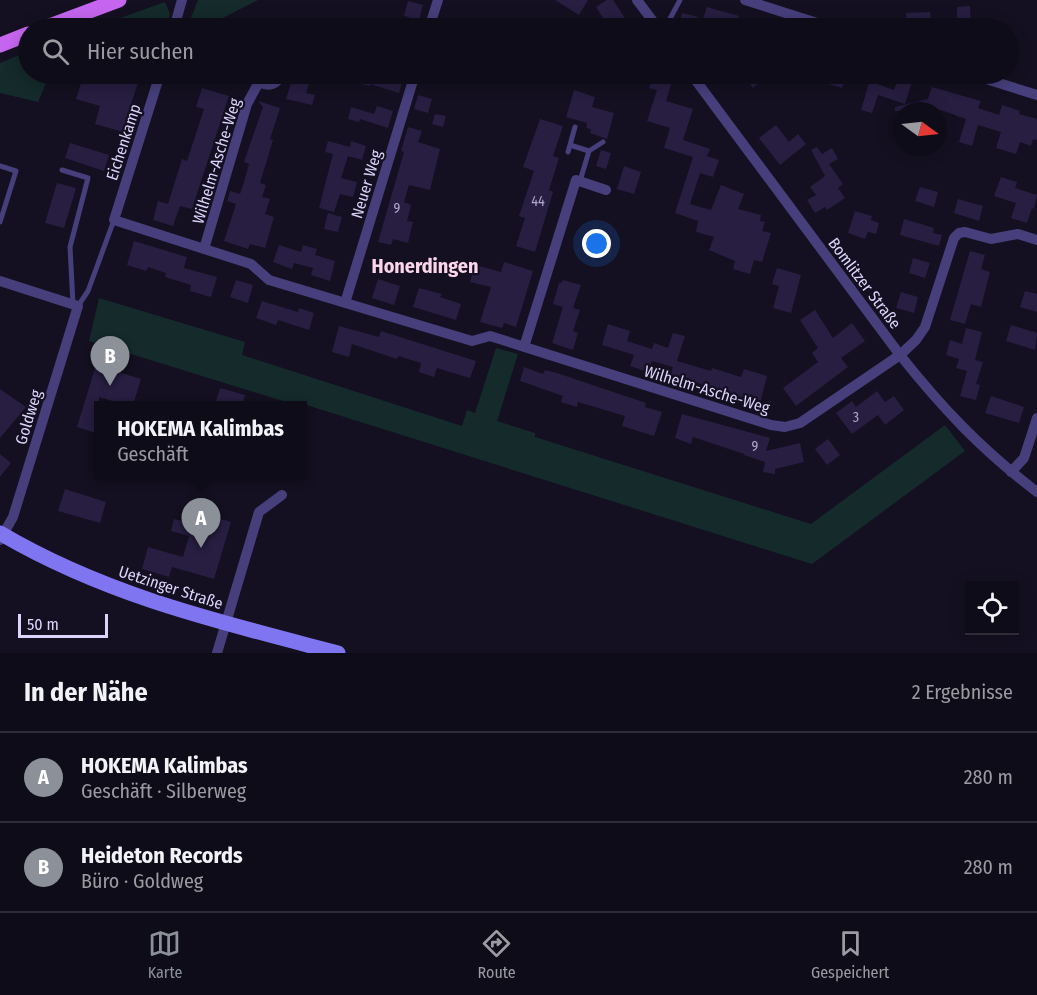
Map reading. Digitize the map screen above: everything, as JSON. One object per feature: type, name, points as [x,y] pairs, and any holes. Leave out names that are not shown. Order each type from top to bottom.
[{"type":"main road","points":[[71,18],[119,0]]},
{"type":"main road","points":[[0,45],[18,38]]},
{"type":"street","points":[[177,18],[182,0]]},
{"type":"street","points":[[432,18],[438,0]]},
{"type":"street","points":[[637,0],[650,18]]},
{"type":"street","points":[[746,0],[802,18]]},
{"type":"street","name":"Eichenkamp","points":[[114,220],[157,84]]},
{"type":"street","name":"Wilhelm-Asche-Weg","points":[[204,249],[255,84]]},
{"type":"street","name":"Neuer Weg","points":[[345,303],[412,84]]},
{"type":"street","name":"Bomlitzer Straße","points":[[698,84],[900,355],[955,420],[988,452],[1037,492]]},
{"type":"street","points":[[1002,84],[1037,95]]},
{"type":"street","points":[[524,347],[576,180],[606,190]]},
{"type":"street","name":"Wilhelm-Asche-Weg","points":[[114,220],[251,264],[269,280],[472,341],[490,336],[771,425],[785,427],[800,423],[900,355],[916,340],[925,327],[954,238],[959,232],[991,239],[1018,234],[1037,240]]},
{"type":"street","points":[[0,281],[76,305]]},
{"type":"street","name":"Goldweg","points":[[1,536],[13,517],[76,305]]},
{"type":"street","points":[[1011,472],[1024,458],[1037,418]]},
{"type":"street","points":[[217,653],[259,512],[282,495]]},
{"type":"street","name":"Uetzinger Straße","points":[[1,536],[127,594],[184,613],[338,653]]},
{"type":"lane","points":[[670,18],[680,0]]},
{"type":"lane","points":[[568,152],[575,127]]},
{"type":"lane","points":[[580,182],[589,151],[603,142]]},
{"type":"lane","points":[[570,145],[589,151]]},
{"type":"lane","points":[[0,166],[16,171],[0,222]]},
{"type":"lane","points":[[62,170],[88,178],[70,247],[76,305]]},
{"type":"lane","points":[[76,305],[88,291],[114,220]]},
{"type":"green space","points":[[198,0],[258,0],[223,18],[191,18]]},
{"type":"green space","points":[[165,2],[170,14],[169,18],[120,18]]},
{"type":"green space","points":[[18,56],[18,84],[46,84],[38,102],[0,93],[0,63]]},
{"type":"green space","points":[[99,298],[245,342],[242,355],[462,426],[467,410],[475,413],[496,348],[518,354],[497,421],[535,433],[535,437],[811,524],[945,425],[965,451],[812,564],[307,405],[307,401],[283,401],[89,341]]},
{"type":"building","points":[[555,0],[588,0],[579,15]]},
{"type":"building","points":[[607,0],[613,0],[625,18],[603,18],[596,7]]},
{"type":"building","points":[[408,1],[423,5],[420,18],[404,16]]},
{"type":"building","points":[[970,6],[971,18],[957,18],[957,7]]},
{"type":"building","points":[[707,7],[739,16],[738,18],[703,18]]},
{"type":"building","points":[[930,12],[931,18],[906,18],[906,13]]},
{"type":"building","points":[[682,13],[698,17],[698,18],[681,18]]},
{"type":"building","points":[[81,84],[138,84],[131,104],[136,105],[127,133],[95,124],[100,106],[76,99]]},
{"type":"building","points":[[291,84],[309,84],[306,93],[315,95],[312,105],[286,99]]},
{"type":"building","points":[[370,84],[402,84],[399,93]]},
{"type":"building","points":[[650,84],[671,84],[666,101],[693,109],[683,140],[710,149],[707,156],[719,160],[713,177],[700,173],[690,204],[711,210],[721,185],[744,194],[738,209],[761,215],[760,221],[765,222],[762,231],[771,233],[762,262],[754,260],[750,274],[733,269],[735,261],[709,250],[714,237],[696,232],[698,221],[675,213],[693,157],[664,148],[670,128],[647,121],[657,90],[649,88]]},
{"type":"building","points":[[828,84],[843,84],[842,88]]},
{"type":"building","points":[[869,84],[877,84],[894,90],[896,84],[911,84],[906,102],[878,95],[872,113],[861,110]]},
{"type":"building","points":[[932,87],[981,101],[978,108],[999,115],[1002,105],[1020,111],[1019,114],[1037,119],[1037,140],[1033,139],[1031,146],[1020,142],[1016,154],[996,148],[1001,132],[978,125],[972,146],[959,142],[966,119],[947,112],[947,102],[916,102],[928,99]]},
{"type":"building","points":[[202,88],[229,96],[192,209],[180,206],[173,226],[153,220],[158,201],[168,204],[182,159],[187,161],[204,109],[196,107]]},
{"type":"building","points":[[574,90],[595,97],[592,107],[614,113],[607,139],[590,133],[591,129],[586,128],[587,123],[566,117]]},
{"type":"building","points":[[418,95],[432,99],[428,113],[414,109]]},
{"type":"building","points":[[258,101],[280,108],[260,183],[266,185],[262,197],[270,199],[265,214],[274,217],[265,248],[250,244],[248,249],[224,241],[236,204],[227,201],[230,191],[240,194],[244,182],[249,164],[244,162],[263,107]]},
{"type":"building","points":[[377,106],[393,111],[388,128],[360,119],[359,122],[348,119],[351,107],[374,114]]},
{"type":"building","points":[[435,114],[446,116],[443,127],[432,124]]},
{"type":"building","points":[[540,119],[563,126],[553,156],[559,158],[549,190],[553,192],[535,252],[516,246],[525,218],[519,216],[534,171],[523,167]]},
{"type":"building","points":[[776,125],[789,142],[798,134],[806,144],[780,165],[759,138]]},
{"type":"building","points":[[408,127],[422,131],[418,142],[440,149],[430,190],[409,185],[404,202],[411,205],[407,221],[413,222],[408,243],[393,239],[391,245],[378,242],[404,152],[401,151]]},
{"type":"building","points":[[328,141],[350,147],[351,141],[366,146],[362,160],[348,156],[341,178],[357,182],[353,197],[340,194],[334,212],[319,208],[333,154],[325,152]]},
{"type":"building","points":[[70,143],[109,155],[104,171],[65,158]]},
{"type":"building","points":[[817,147],[822,154],[832,148],[838,159],[829,164],[843,184],[838,188],[845,198],[827,210],[825,207],[815,213],[807,200],[816,195],[810,187],[825,176],[811,150]]},
{"type":"building","points":[[601,150],[611,153],[606,169],[596,166]]},
{"type":"building","points":[[624,166],[641,172],[634,194],[617,189]]},
{"type":"building","points":[[1001,177],[1017,182],[1015,188],[1037,195],[1034,209],[1032,208],[1027,223],[1011,218],[1016,203],[994,196]]},
{"type":"building","points":[[57,183],[76,188],[64,228],[45,223]]},
{"type":"building","points":[[920,187],[938,192],[934,207],[915,201]]},
{"type":"building","points":[[958,199],[983,206],[979,221],[954,213]]},
{"type":"building","points":[[855,211],[872,216],[871,220],[879,223],[876,234],[868,232],[865,239],[848,233]]},
{"type":"building","points":[[328,213],[342,217],[338,232],[324,229]]},
{"type":"building","points":[[904,219],[934,228],[933,233],[942,235],[939,246],[900,235]]},
{"type":"building","points":[[134,241],[187,257],[184,268],[217,277],[211,297],[190,291],[191,285],[165,277],[166,273],[148,267],[146,271],[127,265]]},
{"type":"building","points":[[279,245],[301,252],[303,245],[317,249],[315,255],[335,261],[330,281],[311,275],[313,268],[294,263],[292,269],[273,262]]},
{"type":"building","points":[[970,251],[985,255],[981,269],[990,272],[981,307],[971,304],[965,324],[950,320]]},
{"type":"building","points":[[913,258],[930,263],[925,278],[909,273]]},
{"type":"building","points":[[504,262],[533,271],[516,327],[504,323],[502,328],[480,322],[491,287],[470,282],[475,265],[501,272]]},
{"type":"building","points":[[777,268],[801,275],[791,313],[773,308],[779,286],[772,284]]},
{"type":"building","points":[[378,279],[400,286],[394,305],[372,298]]},
{"type":"building","points":[[236,280],[253,285],[248,303],[230,297]]},
{"type":"building","points":[[563,280],[581,285],[573,308],[580,310],[573,331],[578,333],[573,350],[552,343],[563,307],[553,304],[559,283]]},
{"type":"building","points":[[419,288],[442,294],[440,297],[461,304],[456,320],[413,307]]},
{"type":"building","points":[[1025,291],[1037,294],[1037,312],[1020,307]]},
{"type":"building","points":[[901,292],[918,297],[914,313],[896,308]]},
{"type":"building","points":[[262,301],[298,312],[299,308],[314,313],[309,330],[278,320],[276,325],[256,318]]},
{"type":"building","points":[[815,310],[833,338],[852,323],[865,341],[841,358],[848,367],[796,406],[783,388],[818,362],[812,353],[818,348],[800,320]]},
{"type":"building","points":[[608,324],[630,331],[627,341],[652,349],[654,343],[668,348],[673,333],[685,336],[677,361],[741,377],[744,369],[767,376],[760,403],[692,381],[690,386],[669,379],[673,367],[652,361],[648,372],[630,366],[634,355],[602,345]]},
{"type":"building","points":[[1011,325],[1037,333],[1035,350],[1006,341]]},
{"type":"building","points":[[339,326],[379,337],[381,331],[476,361],[470,378],[437,368],[434,377],[419,372],[421,363],[398,356],[397,359],[352,344],[349,357],[332,352]]},
{"type":"building","points":[[966,328],[982,332],[975,360],[983,362],[976,384],[980,385],[976,400],[960,396],[967,371],[956,368],[959,359],[946,355],[950,340],[962,344]]},
{"type":"building","points":[[96,365],[141,379],[134,401],[112,401],[99,397],[99,401],[94,401],[94,432],[77,427]]},
{"type":"building","points":[[524,367],[543,374],[545,370],[557,373],[646,403],[645,407],[662,412],[654,436],[622,426],[625,416],[578,402],[577,407],[561,402],[563,396],[520,381]]},
{"type":"building","points":[[220,388],[245,395],[243,401],[216,401]]},
{"type":"building","points":[[0,389],[26,407],[0,438]]},
{"type":"building","points":[[877,391],[885,402],[894,396],[904,410],[885,425],[878,415],[852,434],[836,413],[852,401],[856,407]]},
{"type":"building","points":[[991,396],[1024,407],[1019,423],[985,413]]},
{"type":"building","points":[[682,414],[770,438],[766,451],[800,443],[804,462],[775,469],[775,474],[763,472],[765,462],[693,437],[691,444],[675,438]]},
{"type":"building","points":[[828,439],[840,455],[827,465],[815,449]]},
{"type":"building","points":[[0,454],[11,463],[0,477]]},
{"type":"building","points":[[65,489],[106,502],[100,523],[58,511]]},
{"type":"building","points":[[196,512],[231,522],[214,579],[172,567],[169,577],[142,569],[148,547],[183,557],[189,536],[171,531],[174,519],[193,524]]},
{"type":"place","name":"Heideton Records","points":[[110,386]]},
{"type":"place","name":"HOKEMA Kalimbas","points":[[201,548]]},
{"type":"district","name":"Honerdingen","points":[[425,266]]}]
